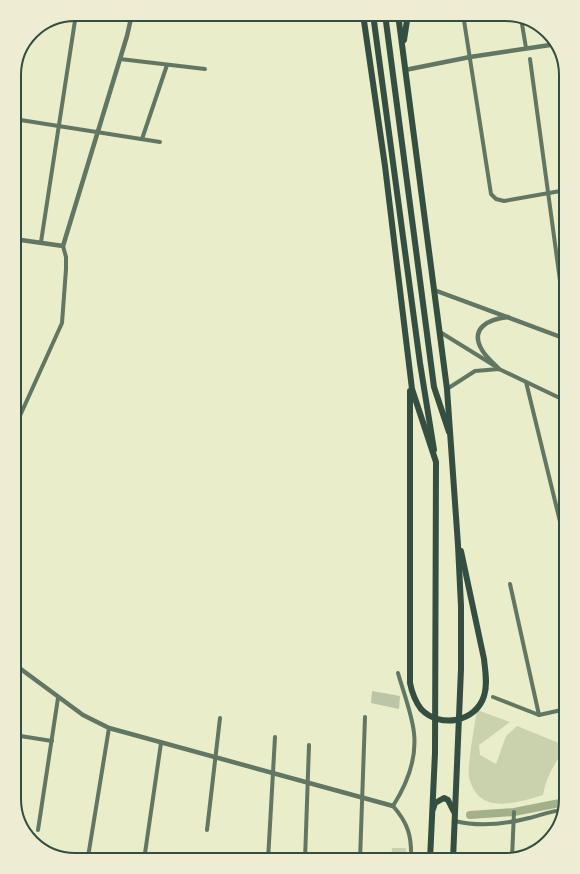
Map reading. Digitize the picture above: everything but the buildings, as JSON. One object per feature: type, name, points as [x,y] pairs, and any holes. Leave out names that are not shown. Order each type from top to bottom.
[{"type":"main road","points":[[363,21],[385,166],[412,389],[436,462]]},
{"type":"main road","points":[[374,21],[420,363],[436,462],[435,753],[430,853]]},
{"type":"main road","points":[[386,21],[434,387],[449,433]]},
{"type":"main road","points":[[399,21],[447,389],[461,606],[461,669],[453,853]]},
{"type":"main road","points":[[403,48],[407,21]]},
{"type":"main road","points":[[411,381],[409,458],[410,683],[416,702],[421,709],[434,717],[446,720],[458,720],[469,716],[478,708],[484,695],[486,675],[484,659],[456,528]]},
{"type":"main road","points":[[432,812],[435,803],[444,798],[448,800],[455,813]]},
{"type":"street","points":[[40,242],[75,21]]},
{"type":"street","points":[[21,414],[62,323],[66,269],[66,257],[63,246],[130,21]]},
{"type":"street","points":[[463,21],[491,194],[496,199],[504,201],[559,191]]},
{"type":"street","points":[[523,24],[526,48]]},
{"type":"street","points":[[405,70],[470,57],[550,45]]},
{"type":"street","points":[[120,59],[204,69]]},
{"type":"street","points":[[530,59],[559,270]]},
{"type":"street","points":[[142,139],[167,65]]},
{"type":"street","points":[[21,120],[160,142]]},
{"type":"street","points":[[21,240],[63,246]]},
{"type":"street","points":[[434,290],[559,336]]},
{"type":"street","points":[[499,369],[482,350],[478,342],[479,330],[485,323],[493,318],[509,317]]},
{"type":"street","points":[[440,332],[499,369],[559,397]]},
{"type":"street","points":[[447,389],[475,371],[499,369]]},
{"type":"street","points":[[526,382],[559,517]]},
{"type":"street","points":[[510,584],[539,715]]},
{"type":"street","points":[[21,669],[83,715],[109,728],[392,806],[405,820],[411,853]]},
{"type":"street","points":[[392,806],[404,788],[413,763],[414,733],[398,673]]},
{"type":"street","points":[[492,697],[539,715],[559,711]]},
{"type":"street","points":[[38,830],[58,698]]},
{"type":"street","points":[[360,853],[365,717]]},
{"type":"street","points":[[207,830],[220,718]]},
{"type":"street","points":[[89,853],[109,728]]},
{"type":"street","points":[[21,736],[52,741]]},
{"type":"street","points":[[268,853],[275,737]]},
{"type":"street","points":[[145,853],[161,742]]},
{"type":"street","points":[[305,853],[309,745]]},
{"type":"street","points":[[455,822],[468,825],[514,821],[558,811]]},
{"type":"street","points":[[512,853],[514,812]]},
{"type":"green space","points":[[477,710],[510,722],[479,745],[480,755],[496,764],[506,736],[517,726],[559,743],[559,757],[549,775],[543,795],[521,801],[499,804],[489,802],[481,797],[474,789],[469,777]]},
{"type":"green space","points":[[392,848],[406,848],[406,853],[392,853]]},
{"type":"waterway","points":[[470,815],[514,812],[559,803]]}]
